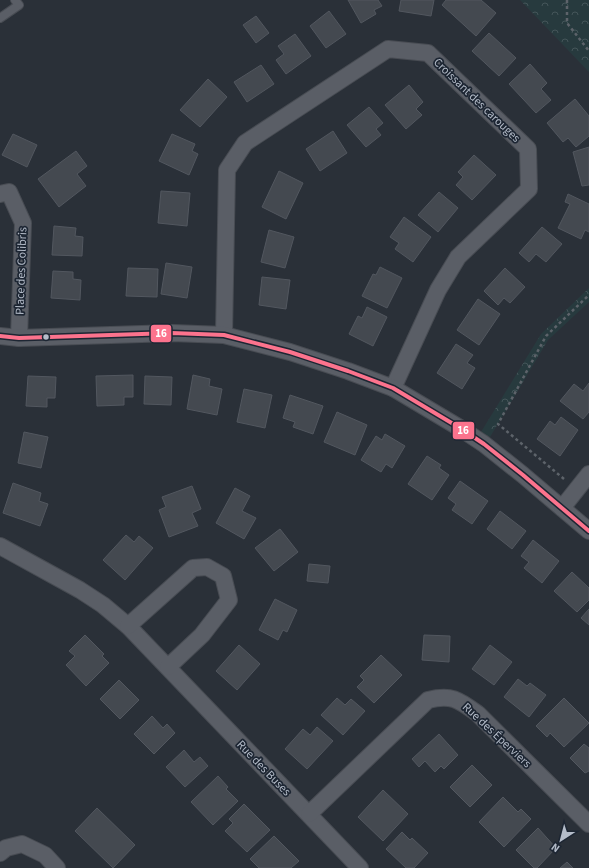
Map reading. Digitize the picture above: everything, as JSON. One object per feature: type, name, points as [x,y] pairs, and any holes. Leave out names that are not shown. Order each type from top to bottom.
[{"type":"street","name":"Croissant des carouges","points":[[224,335],[227,170],[245,143],[388,49],[428,53],[528,149],[530,189],[458,257],[438,290],[393,388]]},
{"type":"street","name":"Place des Colibris","points":[[0,194],[9,192],[23,223],[19,338]]},
{"type":"street","points":[[0,336],[19,338],[172,333],[224,335],[290,352],[348,371],[393,388],[454,424],[484,444],[589,531]]},
{"type":"street","points":[[562,508],[589,474]]},
{"type":"street","name":"Rue des Buses","points":[[0,546],[86,594],[103,605],[128,626],[360,868]]},
{"type":"street","points":[[128,626],[192,568],[207,567],[223,576],[229,600],[202,635],[168,667]]},
{"type":"street","name":"Rue des Éperviers","points":[[309,814],[428,700],[442,697],[462,701],[478,714],[589,824]]},
{"type":"street","points":[[0,853],[6,848],[22,844],[44,855],[57,868]]},
{"type":"lane","points":[[0,18],[19,5],[15,0]]},
{"type":"path","points":[[567,0],[567,23],[589,51]]},
{"type":"path","points":[[562,477],[498,424],[546,336],[589,295]]},
{"type":"green space","points":[[520,0],[589,0],[589,72]]},
{"type":"green space","points":[[589,288],[589,302],[548,340],[490,437],[481,432],[541,334]]},
{"type":"building","points":[[348,0],[378,0],[382,6],[374,10],[376,14],[361,23]]},
{"type":"building","points":[[401,0],[434,0],[431,16],[399,11]]},
{"type":"building","points":[[446,0],[481,0],[496,13],[476,36],[442,5]]},
{"type":"building","points":[[329,11],[346,34],[326,48],[310,26]]},
{"type":"building","points":[[256,16],[269,33],[256,43],[243,25]]},
{"type":"building","points":[[489,33],[516,58],[499,76],[472,51]]},
{"type":"building","points":[[295,34],[311,56],[286,74],[276,60],[284,54],[278,46]]},
{"type":"building","points":[[530,64],[547,83],[541,89],[551,100],[536,113],[509,84]]},
{"type":"building","points":[[261,65],[274,84],[247,102],[234,82]]},
{"type":"building","points":[[208,79],[227,97],[200,127],[180,110]]},
{"type":"building","points":[[409,85],[423,102],[416,109],[422,115],[406,129],[385,105]]},
{"type":"building","points":[[575,99],[589,116],[589,136],[576,147],[568,138],[563,142],[547,123]]},
{"type":"building","points":[[369,107],[383,123],[376,129],[381,135],[366,147],[347,125]]},
{"type":"building","points":[[333,131],[347,153],[320,171],[306,149]]},
{"type":"building","points":[[13,134],[37,145],[27,167],[2,155]]},
{"type":"building","points":[[172,134],[195,144],[192,151],[198,154],[189,175],[159,161]]},
{"type":"building","points":[[589,147],[589,185],[582,186],[573,152]]},
{"type":"building","points":[[76,151],[87,166],[77,174],[86,186],[59,207],[38,179]]},
{"type":"building","points":[[474,155],[496,175],[472,200],[456,185],[463,177],[458,172]]},
{"type":"building","points":[[279,171],[303,183],[286,219],[262,207]]},
{"type":"building","points":[[161,191],[190,193],[187,226],[158,223]]},
{"type":"building","points":[[439,192],[458,208],[438,232],[418,215]]},
{"type":"building","points":[[568,194],[589,204],[589,232],[585,230],[581,239],[558,228],[570,204],[565,202]]},
{"type":"building","points":[[404,217],[431,237],[413,262],[395,249],[399,243],[390,237]]},
{"type":"building","points":[[54,226],[76,228],[75,236],[83,237],[82,256],[52,255]]},
{"type":"building","points":[[542,227],[562,244],[546,262],[536,254],[529,262],[519,253]]},
{"type":"building","points":[[269,230],[294,237],[285,268],[261,262]]},
{"type":"building","points":[[166,263],[192,267],[187,298],[161,294]]},
{"type":"building","points":[[380,267],[402,278],[387,308],[362,296],[373,274],[376,275]]},
{"type":"building","points":[[128,268],[158,269],[157,297],[126,296]]},
{"type":"building","points":[[505,268],[525,287],[510,303],[504,298],[498,305],[484,291]]},
{"type":"building","points":[[53,271],[73,272],[73,279],[81,280],[80,300],[51,298]]},
{"type":"building","points":[[262,277],[290,280],[286,309],[259,305]]},
{"type":"building","points":[[478,299],[500,314],[479,345],[457,330]]},
{"type":"building","points":[[367,307],[387,317],[373,346],[349,334],[358,316],[362,318]]},
{"type":"building","points":[[456,344],[473,355],[467,363],[475,368],[462,389],[437,373]]},
{"type":"building","points":[[133,375],[133,397],[124,397],[124,405],[97,406],[96,376]]},
{"type":"building","points":[[193,375],[210,379],[209,386],[222,389],[217,415],[187,409]]},
{"type":"building","points":[[28,376],[56,377],[55,398],[47,398],[47,407],[26,406]]},
{"type":"building","points":[[145,376],[172,377],[171,405],[144,404]]},
{"type":"building","points":[[589,383],[589,412],[583,419],[560,401],[574,384],[583,391]]},
{"type":"building","points":[[244,389],[272,395],[265,428],[237,422]]},
{"type":"building","points":[[290,395],[323,406],[313,434],[293,427],[295,422],[283,418]]},
{"type":"building","points":[[337,412],[367,425],[355,455],[324,442]]},
{"type":"building","points":[[561,417],[578,430],[560,456],[537,439],[550,421],[555,425]]},
{"type":"building","points":[[24,432],[48,437],[41,468],[18,463]]},
{"type":"building","points":[[385,434],[405,446],[392,468],[386,464],[381,472],[361,460],[376,436],[382,440]]},
{"type":"building","points":[[427,456],[441,465],[439,468],[449,475],[432,500],[408,484]]},
{"type":"building","points":[[460,481],[488,501],[472,524],[452,510],[456,504],[448,498]]},
{"type":"building","points":[[13,483],[41,493],[39,501],[48,504],[40,526],[3,513]]},
{"type":"building","points":[[192,486],[201,509],[192,513],[198,526],[169,537],[159,510],[166,507],[162,497]]},
{"type":"building","points":[[235,488],[250,496],[242,511],[256,518],[244,539],[216,523]]},
{"type":"building","points":[[500,511],[526,531],[512,549],[487,529]]},
{"type":"building","points":[[280,529],[298,552],[274,571],[255,548]]},
{"type":"building","points":[[126,535],[134,542],[139,536],[153,548],[125,580],[103,560]]},
{"type":"building","points":[[533,540],[559,561],[542,583],[524,568],[529,562],[521,556]]},
{"type":"building","points":[[309,564],[330,566],[328,583],[307,581]]},
{"type":"building","points":[[572,572],[589,588],[589,600],[577,612],[554,591]]},
{"type":"building","points":[[275,599],[297,610],[287,632],[283,630],[278,640],[259,630]]},
{"type":"building","points":[[589,609],[589,625],[581,618]]},
{"type":"building","points":[[85,635],[104,654],[102,656],[109,663],[86,686],[66,665],[75,656],[69,651]]},
{"type":"building","points":[[424,635],[450,636],[449,662],[422,660]]},
{"type":"building","points":[[239,645],[260,664],[237,690],[216,671]]},
{"type":"building","points":[[490,645],[512,662],[494,685],[472,669]]},
{"type":"building","points":[[381,655],[402,675],[374,703],[357,687],[364,680],[360,676]]},
{"type":"building","points":[[518,679],[527,686],[530,683],[546,695],[529,717],[504,697]]},
{"type":"building","points":[[119,680],[139,700],[120,719],[100,699]]},
{"type":"building","points":[[337,698],[345,705],[351,699],[365,711],[343,735],[321,715]]},
{"type":"building","points":[[564,698],[589,723],[564,747],[550,733],[547,737],[536,726]]},
{"type":"building","points":[[152,716],[163,728],[167,724],[175,733],[154,754],[134,734]]},
{"type":"building","points":[[317,727],[333,741],[307,769],[285,749],[303,729],[310,735]]},
{"type":"building","points":[[439,734],[458,755],[444,769],[441,766],[435,772],[425,761],[419,767],[412,759]]},
{"type":"building","points":[[584,744],[589,748],[589,771],[585,773],[570,758]]},
{"type":"building","points":[[184,750],[194,762],[200,757],[208,766],[185,787],[166,767]]},
{"type":"building","points":[[472,765],[492,785],[470,807],[450,787]]},
{"type":"building","points":[[218,776],[228,787],[226,789],[238,801],[213,825],[191,802]]},
{"type":"building","points":[[383,790],[408,814],[383,841],[358,817]]},
{"type":"building","points":[[503,797],[518,812],[521,809],[531,819],[504,847],[479,822]]},
{"type":"building","points":[[244,804],[270,830],[247,852],[225,831],[233,823],[229,819]]},
{"type":"building","points":[[97,808],[135,845],[113,868],[75,831]]},
{"type":"building","points":[[538,828],[556,848],[537,868],[534,868],[516,850]]},
{"type":"building","points":[[402,832],[410,840],[412,838],[428,853],[414,868],[406,868],[386,849]]},
{"type":"building","points":[[274,836],[299,861],[291,868],[259,868],[250,859]]},
{"type":"building","points":[[567,862],[573,868],[560,868]]},
{"type":"transit line","name":"16","points":[[0,336],[19,338],[172,333],[224,335],[290,352],[348,371],[393,388],[460,428],[484,444],[523,475],[589,531]]}]
